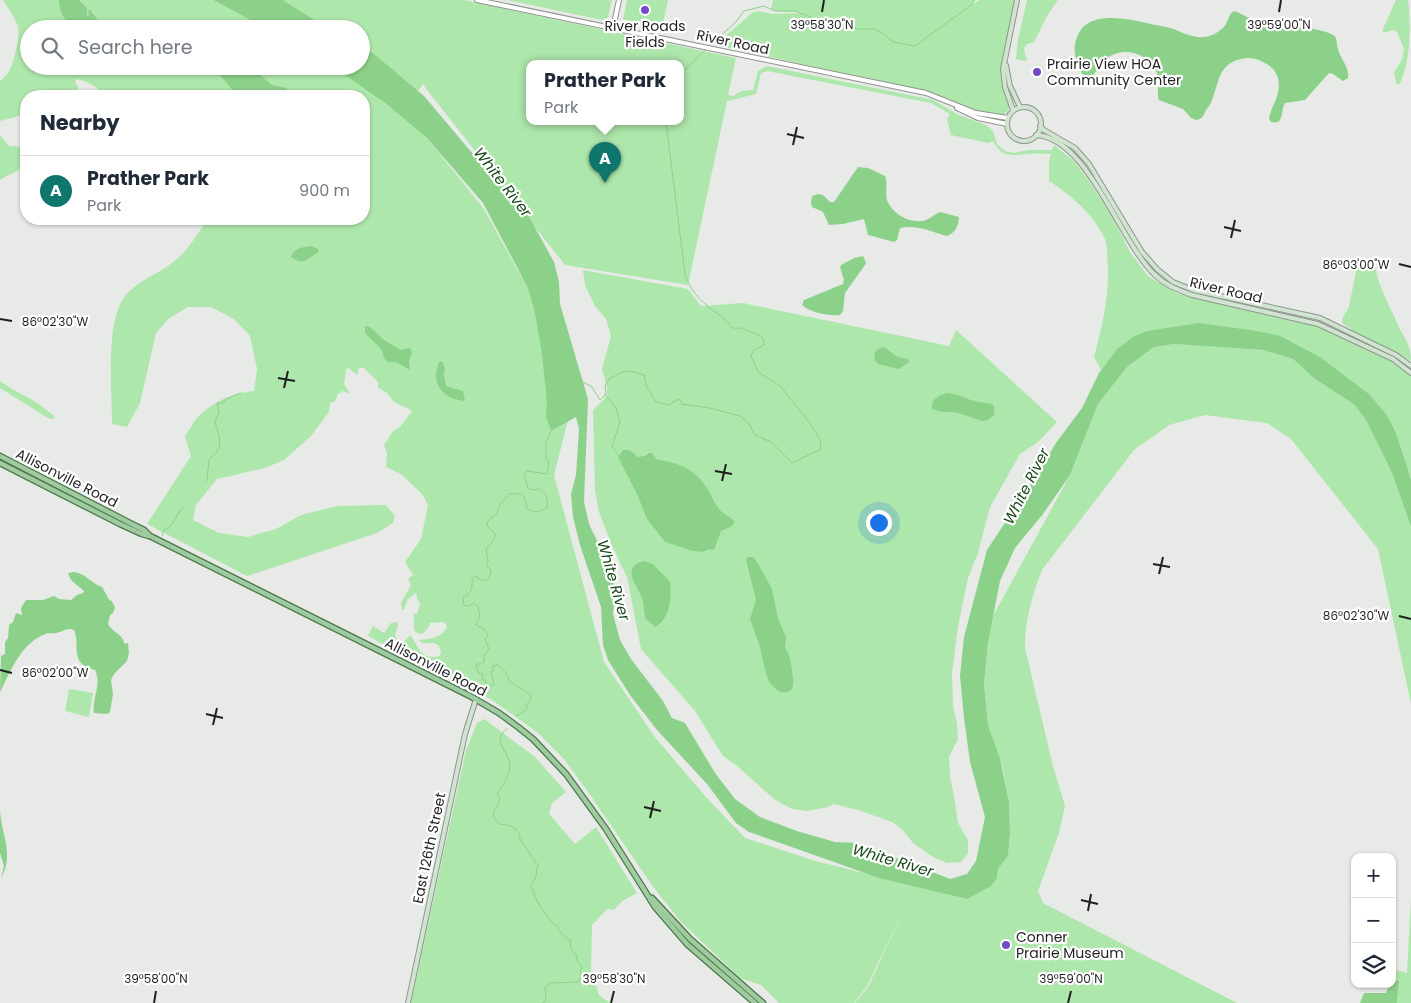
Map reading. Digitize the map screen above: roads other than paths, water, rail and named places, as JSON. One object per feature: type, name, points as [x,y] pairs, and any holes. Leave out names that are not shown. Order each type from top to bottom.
[{"type":"main road","points":[[1014,110],[1007,93],[1004,69],[1017,0]]},
{"type":"main road","points":[[1006,55],[1008,79],[1020,107]]},
{"type":"main road","points":[[1020,107],[1035,111],[1038,116],[1040,126],[1036,135],[1028,140],[1018,140],[1010,134],[1007,124],[1008,118],[1014,110],[1020,107]]},
{"type":"main road","name":"River Road","points":[[1040,126],[1069,144],[1084,157],[1147,258],[1163,276],[1193,290],[1320,318],[1396,356],[1411,366]]},
{"type":"main road","name":"River Road","points":[[1036,135],[1044,136],[1066,148],[1083,165],[1140,258],[1164,282],[1192,295],[1318,324],[1393,359],[1411,373]]},
{"type":"main road","name":"Allisonville Road","points":[[0,456],[130,522],[150,536]]},
{"type":"main road","name":"Allisonville Road","points":[[0,463],[476,699],[518,727],[558,764],[579,790],[649,895],[655,907],[687,944],[755,1003]]},
{"type":"main road","name":"East 126th Street","points":[[408,1003],[465,734],[476,699]]},
{"type":"main road","name":"Allisonville Road","points":[[649,895],[690,939],[763,1003]]},
{"type":"street","name":"River Road","points":[[477,0],[930,94],[954,105],[979,113],[1008,118]]},
{"type":"street","points":[[613,28],[619,0]]},
{"type":"street","name":"River Road","points":[[954,105],[978,118],[1007,124]]},
{"type":"water","points":[[59,0],[79,0],[87,8],[87,16],[89,15],[88,10],[90,10],[98,20],[66,20]]},
{"type":"water","points":[[213,0],[283,0],[315,20],[250,20]]},
{"type":"water","points":[[1234,11],[1253,20],[1268,24],[1308,28],[1333,35],[1336,38],[1339,53],[1348,70],[1348,78],[1343,81],[1329,73],[1305,100],[1285,103],[1280,119],[1271,122],[1269,119],[1270,114],[1279,90],[1277,75],[1266,63],[1252,58],[1241,59],[1228,65],[1220,75],[1211,103],[1202,117],[1196,120],[1191,118],[1183,109],[1159,100],[1157,73],[1148,60],[1141,56],[1126,52],[1112,55],[1103,62],[1088,81],[1083,76],[1078,65],[1075,51],[1076,40],[1084,27],[1092,21],[1113,18],[1124,19],[1169,28],[1192,36],[1207,37],[1222,29]]},
{"type":"water","name":"White River","points":[[370,52],[424,96],[489,173],[527,213],[554,262],[559,282],[560,304],[588,399],[584,502],[589,524],[612,572],[615,593],[613,614],[620,640],[631,659],[663,701],[672,718],[685,723],[715,773],[735,799],[760,817],[797,831],[835,842],[858,843],[950,879],[967,874],[976,861],[985,817],[970,762],[960,676],[964,637],[987,550],[1056,443],[1082,408],[1099,373],[1117,349],[1133,337],[1147,331],[1199,323],[1280,336],[1320,357],[1369,394],[1386,414],[1396,433],[1411,479],[1411,527],[1392,473],[1367,422],[1355,405],[1315,379],[1293,359],[1263,350],[1174,344],[1154,347],[1127,367],[1098,404],[1070,475],[1043,514],[1015,548],[1000,581],[988,643],[984,683],[988,725],[1000,758],[1009,802],[1010,833],[1008,856],[998,869],[997,878],[991,886],[967,899],[879,878],[749,832],[736,823],[707,784],[657,730],[630,695],[608,660],[603,645],[601,607],[580,545],[573,517],[571,494],[576,475],[579,429],[576,417],[551,431],[546,416],[547,402],[542,354],[535,313],[528,288],[483,203],[427,138],[370,93],[370,90],[366,90],[345,75],[370,75]]},
{"type":"water","points":[[220,75],[260,75],[272,85],[288,90],[232,90]]},
{"type":"water","points":[[858,167],[868,168],[885,176],[887,200],[889,205],[898,214],[908,220],[920,221],[940,212],[959,217],[956,228],[947,236],[918,228],[900,228],[897,240],[894,242],[868,235],[864,219],[829,225],[823,212],[812,207],[812,196],[823,195],[830,202],[834,202]]},
{"type":"water","points":[[311,246],[318,249],[319,252],[303,261],[291,257],[297,250]]},
{"type":"water","points":[[863,256],[866,263],[845,293],[843,311],[840,315],[820,313],[802,305],[804,300],[843,284],[841,265],[854,258]]},
{"type":"water","points":[[365,326],[370,327],[384,340],[401,350],[411,349],[410,370],[396,362],[388,362],[384,358],[382,350],[365,333]]},
{"type":"water","points":[[884,347],[898,357],[908,359],[909,362],[899,369],[878,364],[874,353]]},
{"type":"water","points":[[442,361],[445,369],[446,386],[463,391],[465,401],[450,397],[440,389],[436,377],[439,362]]},
{"type":"water","points":[[946,393],[990,404],[994,406],[994,415],[988,420],[982,421],[955,412],[942,412],[932,409],[934,400]]},
{"type":"water","points":[[623,450],[629,450],[638,457],[652,453],[656,459],[679,465],[692,471],[703,482],[718,508],[735,522],[732,526],[721,531],[714,550],[693,551],[665,542],[647,519],[637,494],[618,457]]},
{"type":"water","points":[[747,557],[753,557],[756,560],[772,589],[778,618],[786,637],[785,648],[791,665],[793,687],[788,692],[779,692],[769,682],[766,673],[759,644],[750,619],[756,600],[746,560]]},
{"type":"water","points":[[644,561],[653,564],[670,582],[671,595],[667,613],[664,619],[655,627],[645,618],[642,598],[632,577],[633,567]]},
{"type":"water","points":[[74,572],[102,587],[115,607],[110,615],[108,624],[125,644],[128,643],[129,653],[127,661],[114,674],[111,680],[113,694],[110,712],[107,714],[94,713],[97,675],[95,670],[81,663],[78,658],[76,635],[72,629],[48,633],[31,643],[18,657],[0,692],[1,656],[5,654],[5,642],[8,638],[9,625],[13,622],[16,613],[22,615],[21,608],[26,600],[43,600],[54,596],[59,599],[71,600],[83,593],[84,591],[71,580],[68,573]]},
{"type":"water","points":[[0,809],[7,852],[7,861],[1,878],[4,866],[0,853]]},
{"type":"water","points":[[1396,981],[1399,981],[1397,1003],[1360,1003],[1364,993],[1386,993],[1388,988],[1396,988]]},
{"type":"waterway","points":[[709,46],[736,22],[744,11],[764,6],[775,11],[795,11],[819,20],[854,29],[874,29],[893,42],[915,46],[970,6],[975,0]]},
{"type":"waterway","points":[[684,71],[706,49]]},
{"type":"waterway","points":[[583,382],[592,387],[600,400],[606,394],[605,386],[608,380],[622,372],[631,371],[644,375],[646,385],[656,402],[669,405],[678,399],[682,404],[710,408],[740,416],[749,424],[755,435],[771,442],[792,463],[821,449],[820,439],[807,419],[780,386],[758,372],[751,356],[754,350],[764,345],[762,337],[742,328],[732,328],[724,318],[700,299],[687,280],[666,125]]},
{"type":"waterway","points":[[210,458],[218,451],[220,442],[215,422],[219,412],[217,403],[223,403],[226,399],[241,393]]},
{"type":"waterway","points":[[605,395],[616,408],[620,422],[612,446],[619,456]]},
{"type":"waterway","points":[[516,716],[526,710],[527,704],[531,700],[530,694],[510,682],[506,673],[498,665],[493,666],[493,671],[491,672],[494,684],[491,686],[486,685],[486,681],[482,679],[483,674],[478,673],[476,664],[484,662],[484,656],[489,649],[485,639],[488,635],[485,630],[476,625],[480,616],[478,606],[474,603],[465,606],[463,597],[470,592],[472,579],[475,576],[481,580],[487,580],[490,576],[491,570],[486,565],[488,561],[486,549],[494,540],[495,534],[488,527],[487,523],[497,514],[499,506],[509,494],[522,494],[525,498],[526,507],[531,511],[547,508],[545,495],[539,489],[532,490],[528,488],[524,474],[527,471],[547,474],[549,461],[546,459],[546,442],[551,431]]},
{"type":"waterway","points":[[207,481],[209,460]]},
{"type":"waterway","points":[[162,536],[164,530],[170,526],[183,508]]},
{"type":"waterway","points":[[507,729],[502,733],[500,742],[510,766],[507,777],[497,794],[500,799],[493,815],[499,824],[512,827],[517,831],[520,839],[538,866],[531,888],[546,915],[563,935],[570,940],[571,949],[582,967],[580,971],[581,978],[578,982],[551,983],[545,987],[546,1001],[542,1003]]},
{"type":"place","name":"River Roads Fields","points":[[645,10]]},
{"type":"place","name":"Prairie View HOA Community Center","points":[[1037,72]]},
{"type":"place","name":"Prather Park","points":[[605,183]]},
{"type":"place","name":"Conner Prairie Museum","points":[[1006,945]]}]
